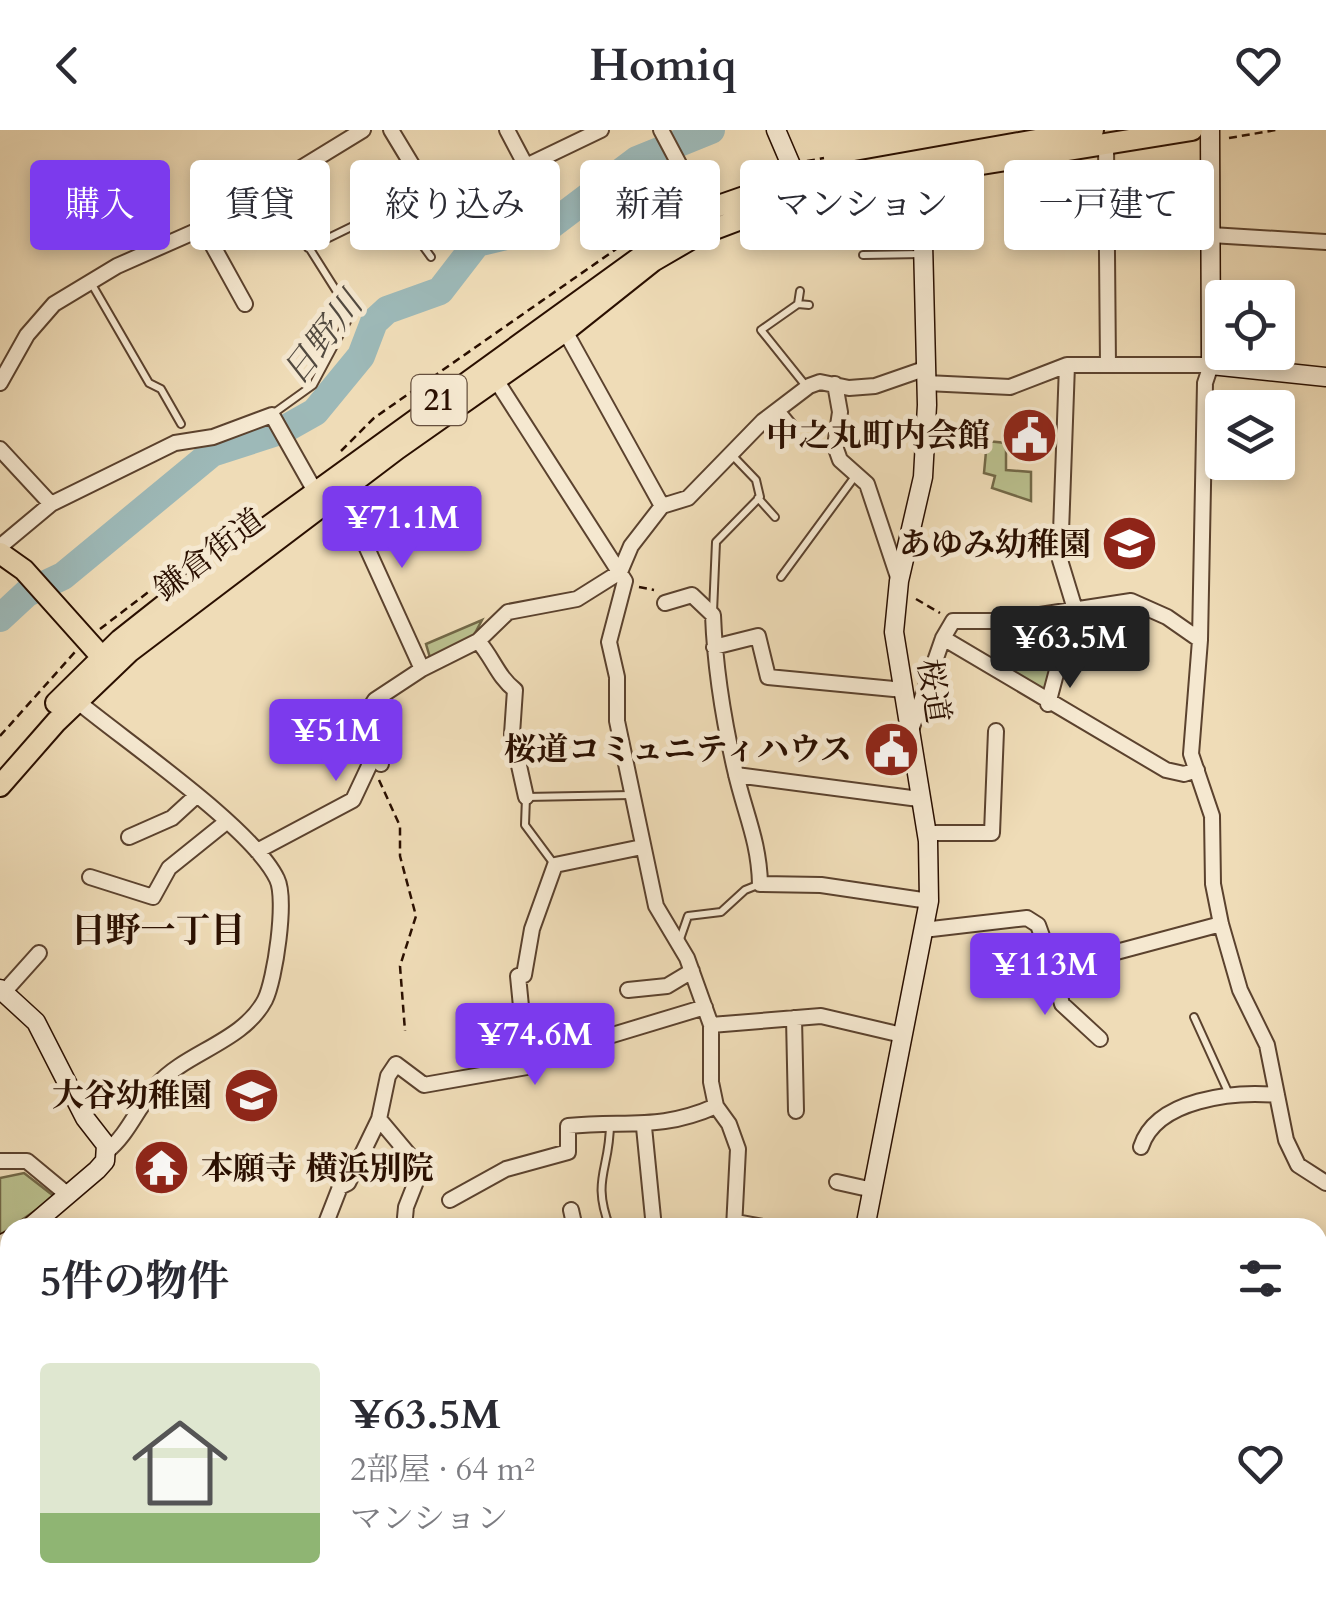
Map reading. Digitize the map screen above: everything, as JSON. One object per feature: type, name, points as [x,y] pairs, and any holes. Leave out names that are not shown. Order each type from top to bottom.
[{"type":"main road","name":"鎌倉街道","points":[[963,160],[1100,137],[1192,130]]},
{"type":"main road","name":"鎌倉街道","points":[[0,786],[107,662],[565,331],[653,261],[740,217]]},
{"type":"main road","name":"鎌倉街道","points":[[0,764],[211,568],[650,250]]},
{"type":"main road","points":[[2,553],[24,570],[47,601],[107,662]]},
{"type":"street","points":[[315,160],[363,130]]},
{"type":"street","points":[[391,130],[409,160]]},
{"type":"street","points":[[507,130],[523,160]]},
{"type":"street","points":[[538,160],[600,130]]},
{"type":"street","points":[[776,130],[789,160]]},
{"type":"street","points":[[1210,130],[1210,160]]},
{"type":"street","points":[[661,131],[677,160]]},
{"type":"street","points":[[1100,137],[1108,365]]},
{"type":"street","points":[[0,384],[28,335],[54,304],[90,280],[190,234]]},
{"type":"street","points":[[1214,235],[1326,242]]},
{"type":"street","points":[[215,250],[245,304]]},
{"type":"street","name":"桜道","points":[[867,1218],[930,901],[927,833],[894,632],[897,590],[923,477],[923,250]]},
{"type":"street","points":[[1211,250],[1211,280]]},
{"type":"street","points":[[565,331],[662,506]]},
{"type":"street","points":[[1048,704],[1074,606],[1060,560],[1067,365]]},
{"type":"street","points":[[257,852],[353,800],[368,766],[368,711],[375,700],[422,668],[478,641],[508,612],[577,599],[620,572],[631,546],[662,506],[688,498],[776,411],[807,387],[820,382],[874,386],[925,376],[1010,387],[1067,365],[1205,365]]},
{"type":"street","points":[[1210,370],[1204,402],[1200,640],[1192,754],[1212,816],[1213,884],[1221,924],[1240,990],[1267,1045],[1286,1140],[1298,1164],[1326,1183]]},
{"type":"street","points":[[1259,370],[1326,377]]},
{"type":"street","points":[[496,380],[625,580],[608,642],[632,795],[656,906],[692,971],[711,1025],[711,1082],[716,1106],[730,1124],[738,1149],[735,1218]]},
{"type":"street","points":[[835,384],[840,412],[836,446],[840,460],[867,484],[897,590]]},
{"type":"street","points":[[776,411],[790,426]]},
{"type":"street","points":[[2,553],[3,544],[52,504],[174,443],[214,437],[273,417],[316,493]]},
{"type":"street","points":[[0,449],[52,504]]},
{"type":"street","points":[[342,490],[422,668]]},
{"type":"street","points":[[661,598],[692,595],[713,614],[716,677],[736,775],[759,846],[760,884],[821,885],[930,901]]},
{"type":"street","points":[[910,734],[942,638],[953,620],[1001,621],[1074,606],[1131,600],[1167,617],[1200,640]]},
{"type":"street","points":[[714,647],[758,636],[768,677],[904,690]]},
{"type":"street","points":[[942,638],[1048,704],[1166,770],[1184,774],[1196,770]]},
{"type":"street","points":[[478,641],[495,661],[500,679],[515,690],[512,734],[526,796]]},
{"type":"street","points":[[375,700],[381,764]]},
{"type":"street","points":[[41,1218],[97,1170],[158,1083],[231,1034],[264,1001],[273,969],[280,898],[278,881],[257,852],[196,796],[77,701]]},
{"type":"street","points":[[927,833],[992,833],[996,731]]},
{"type":"street","points":[[736,775],[919,799]]},
{"type":"street","points":[[129,836],[172,818],[196,796]]},
{"type":"street","points":[[90,877],[152,897],[168,868],[225,823]]},
{"type":"street","points":[[328,1218],[379,1118],[388,1076],[396,1064],[424,1086],[527,1068],[518,976],[524,975],[532,929],[555,866],[642,847]]},
{"type":"street","points":[[923,930],[1027,918],[1038,925],[1062,1004],[1100,1038]]},
{"type":"street","points":[[1051,961],[1064,966],[1221,924]]},
{"type":"street","points":[[38,952],[2,991],[36,1022],[106,1152]]},
{"type":"street","points":[[628,990],[667,986],[692,971]]},
{"type":"street","points":[[586,1043],[705,1007]]},
{"type":"street","points":[[711,1025],[822,1016],[902,1036]]},
{"type":"street","points":[[794,1018],[796,1111]]},
{"type":"street","points":[[1141,1148],[1153,1122],[1166,1115],[1229,1094],[1277,1096]]},
{"type":"street","points":[[450,1200],[506,1170],[568,1152],[568,1126],[610,1122],[644,1127],[684,1120],[716,1106]]},
{"type":"street","points":[[379,1118],[421,1168],[405,1218]]},
{"type":"street","points":[[644,1127],[653,1218]]},
{"type":"street","points":[[0,1161],[27,1161],[68,1195]]},
{"type":"street","points":[[837,1182],[873,1190]]},
{"type":"street","points":[[571,1210],[573,1218]]},
{"type":"lane","points":[[273,417],[313,385],[351,314],[309,250]]},
{"type":"lane","points":[[426,250],[431,258]]},
{"type":"lane","points":[[863,255],[923,254]]},
{"type":"lane","points":[[90,280],[149,383],[162,389],[181,424]]},
{"type":"lane","points":[[798,304],[800,291]]},
{"type":"lane","points":[[807,387],[761,330],[798,304],[809,305]]},
{"type":"lane","points":[[733,456],[756,480],[758,498],[775,517]]},
{"type":"lane","points":[[781,576],[856,474]]},
{"type":"lane","points":[[713,614],[716,542],[758,498]]},
{"type":"lane","points":[[555,866],[525,826],[526,796],[632,795]]},
{"type":"lane","points":[[678,945],[688,916],[722,912],[745,890],[760,884]]},
{"type":"lane","points":[[1194,1016],[1229,1094]]},
{"type":"lane","points":[[606,1218],[599,1176],[610,1158],[610,1122]]},
{"type":"path","points":[[1229,138],[1276,130]]},
{"type":"path","points":[[632,593],[646,585],[661,598]]},
{"type":"path","points":[[897,590],[953,620]]},
{"type":"path","points":[[381,764],[379,782],[400,826],[400,856],[416,916],[400,966],[405,1031]]},
{"type":"green space","points":[[987,441],[1006,443],[1006,470],[1031,472],[1031,501],[992,488],[995,476],[984,473]]},
{"type":"green space","points":[[482,620],[473,637],[431,661],[426,644]]},
{"type":"green space","points":[[1020,644],[1053,655],[1045,693],[1009,671]]},
{"type":"green space","points":[[24,1173],[55,1197],[25,1218],[0,1218],[0,1178]]},
{"type":"waterway","name":"日野川","points":[[0,618],[27,593],[63,576],[212,453],[283,430],[315,412],[361,356],[374,322],[387,310],[440,291],[477,243],[551,225],[637,160],[711,130]]},
{"type":"place","name":"中之丸町内会館","points":[[1029,435]]},
{"type":"place","name":"あゆみ幼稚園","points":[[1130,544]]},
{"type":"place","name":"桜道コミュニティハウス","points":[[891,749]]},
{"type":"place","name":"大谷幼稚園","points":[[251,1095]]},
{"type":"place","name":"本願寺 横浜別院","points":[[162,1168]]},
{"type":"district","name":"日野一丁目","points":[[158,930]]}]
